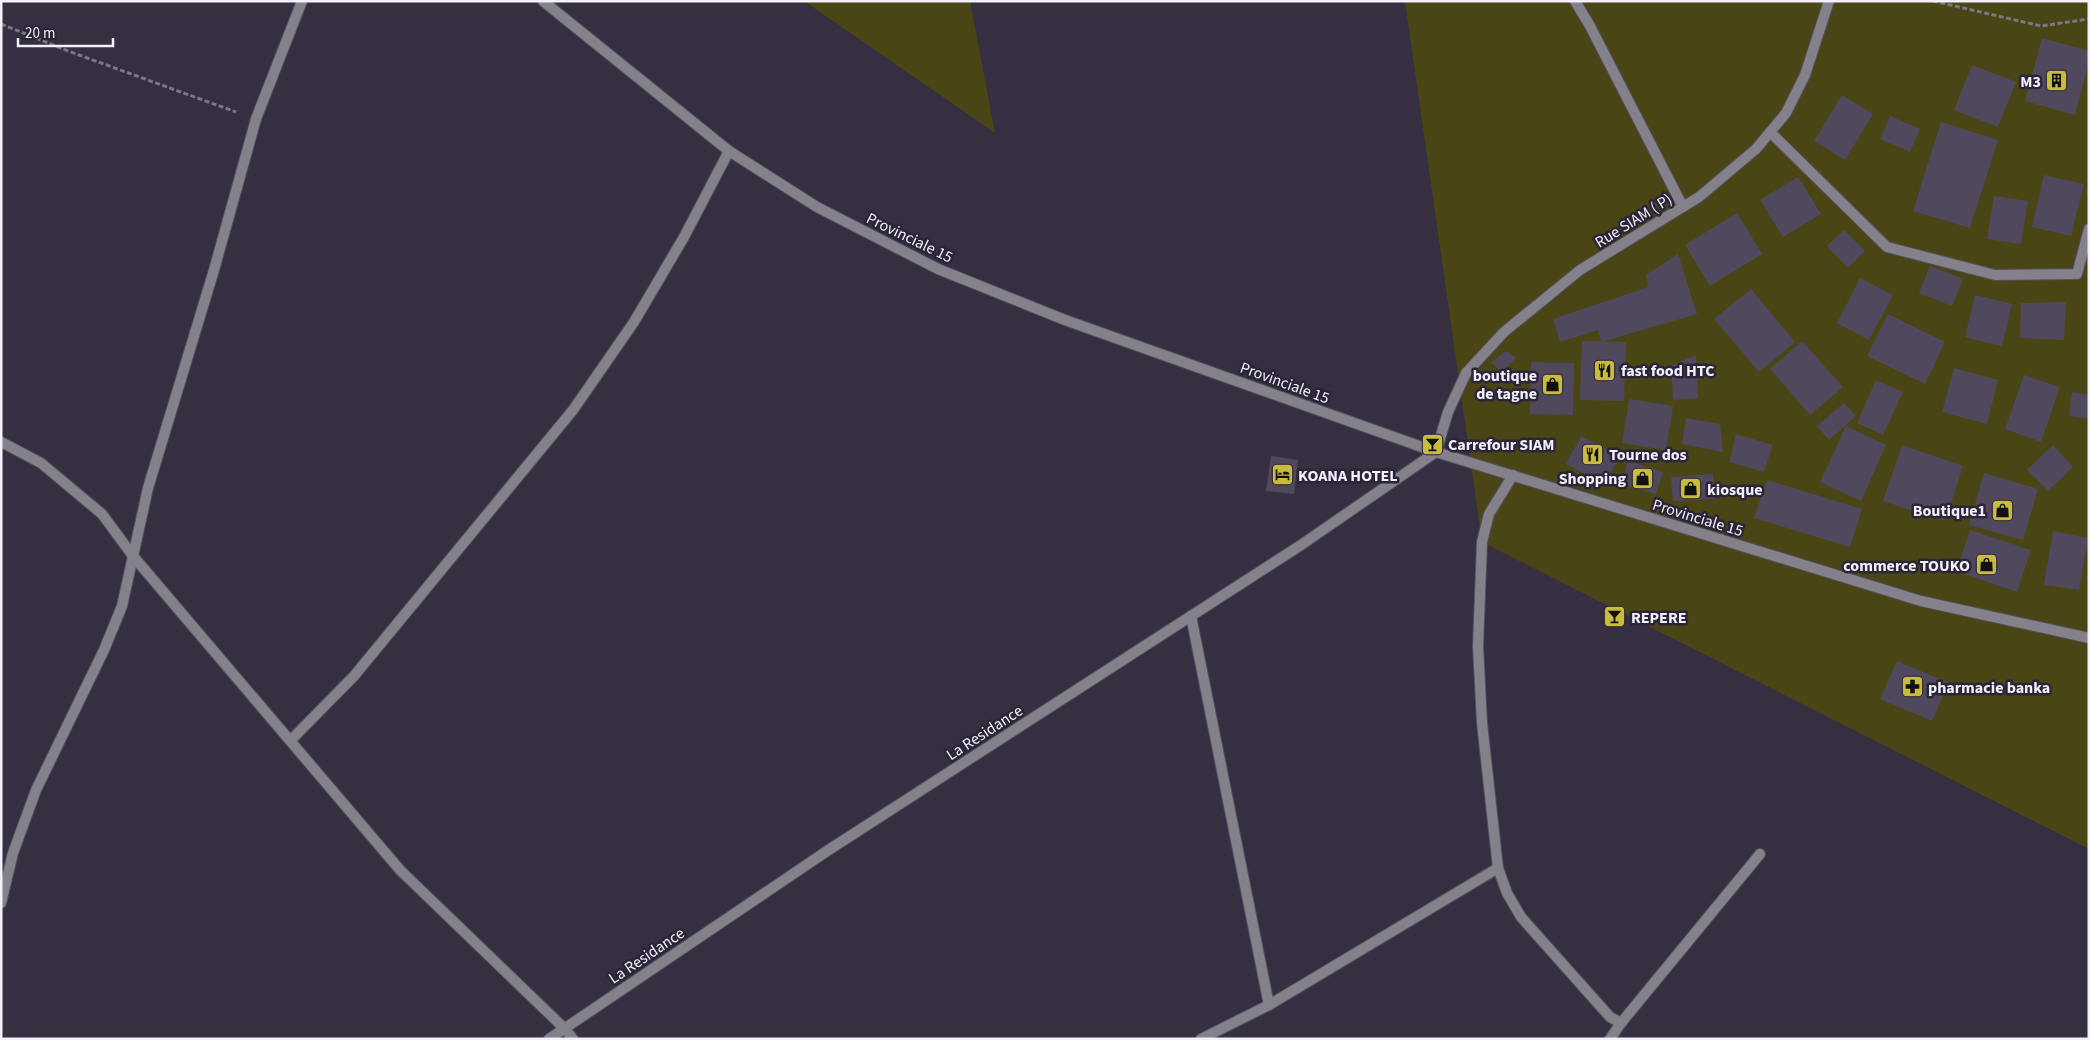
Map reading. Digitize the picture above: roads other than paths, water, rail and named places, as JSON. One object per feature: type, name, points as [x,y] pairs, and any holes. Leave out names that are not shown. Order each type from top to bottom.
[{"type":"street","points":[[1,903],[14,853],[36,790],[108,641],[122,606],[148,488],[214,270],[256,119],[302,1]]},
{"type":"street","name":"Provinciale 15","points":[[543,1],[729,151],[817,207],[938,270],[1065,320],[1436,452],[1921,601],[2089,638]]},
{"type":"street","points":[[1575,1],[1595,35],[1683,207]]},
{"type":"street","name":"Rue SIAM ( P)","points":[[1436,452],[1448,412],[1466,373],[1504,332],[1580,270],[1700,197],[1756,149],[1786,113],[1805,74],[1830,1]]},
{"type":"street","points":[[1770,132],[1887,247],[1995,275],[2077,274],[2089,229]]},
{"type":"street","points":[[291,740],[354,676],[573,410],[634,322],[684,237],[729,151]]},
{"type":"street","points":[[1,442],[41,463],[102,514],[133,556],[400,870],[565,1029],[573,1039]]},
{"type":"street","name":"La Residance","points":[[549,1039],[827,851],[1301,545],[1436,452]]},
{"type":"street","points":[[1513,476],[1489,514],[1482,542],[1478,646],[1482,722],[1498,868],[1507,893],[1521,918],[1610,1017],[1621,1023]]},
{"type":"street","points":[[1191,616],[1269,1006]]},
{"type":"street","points":[[1610,1039],[1621,1023],[1760,854]]},
{"type":"street","points":[[1201,1039],[1269,1006],[1498,868]]},
{"type":"place","name":"M3","points":[[2057,81]]},
{"type":"place","name":"fast food HTC","points":[[1605,370]]},
{"type":"place","name":"boutique de tagne","points":[[1553,384]]},
{"type":"place","name":"Carrefour SIAM","points":[[1432,444]]},
{"type":"place","name":"Tourne dos","points":[[1593,454]]},
{"type":"place","name":"KOANA HOTEL","points":[[1282,475]]},
{"type":"place","name":"Shopping","points":[[1642,478]]},
{"type":"place","name":"kiosque","points":[[1691,489]]},
{"type":"place","name":"Boutique1","points":[[2002,510]]},
{"type":"place","name":"commerce TOUKO","points":[[1986,565]]},
{"type":"place","name":"REPERE","points":[[1615,617]]},
{"type":"place","name":"pharmacie banka","points":[[1912,687]]}]
